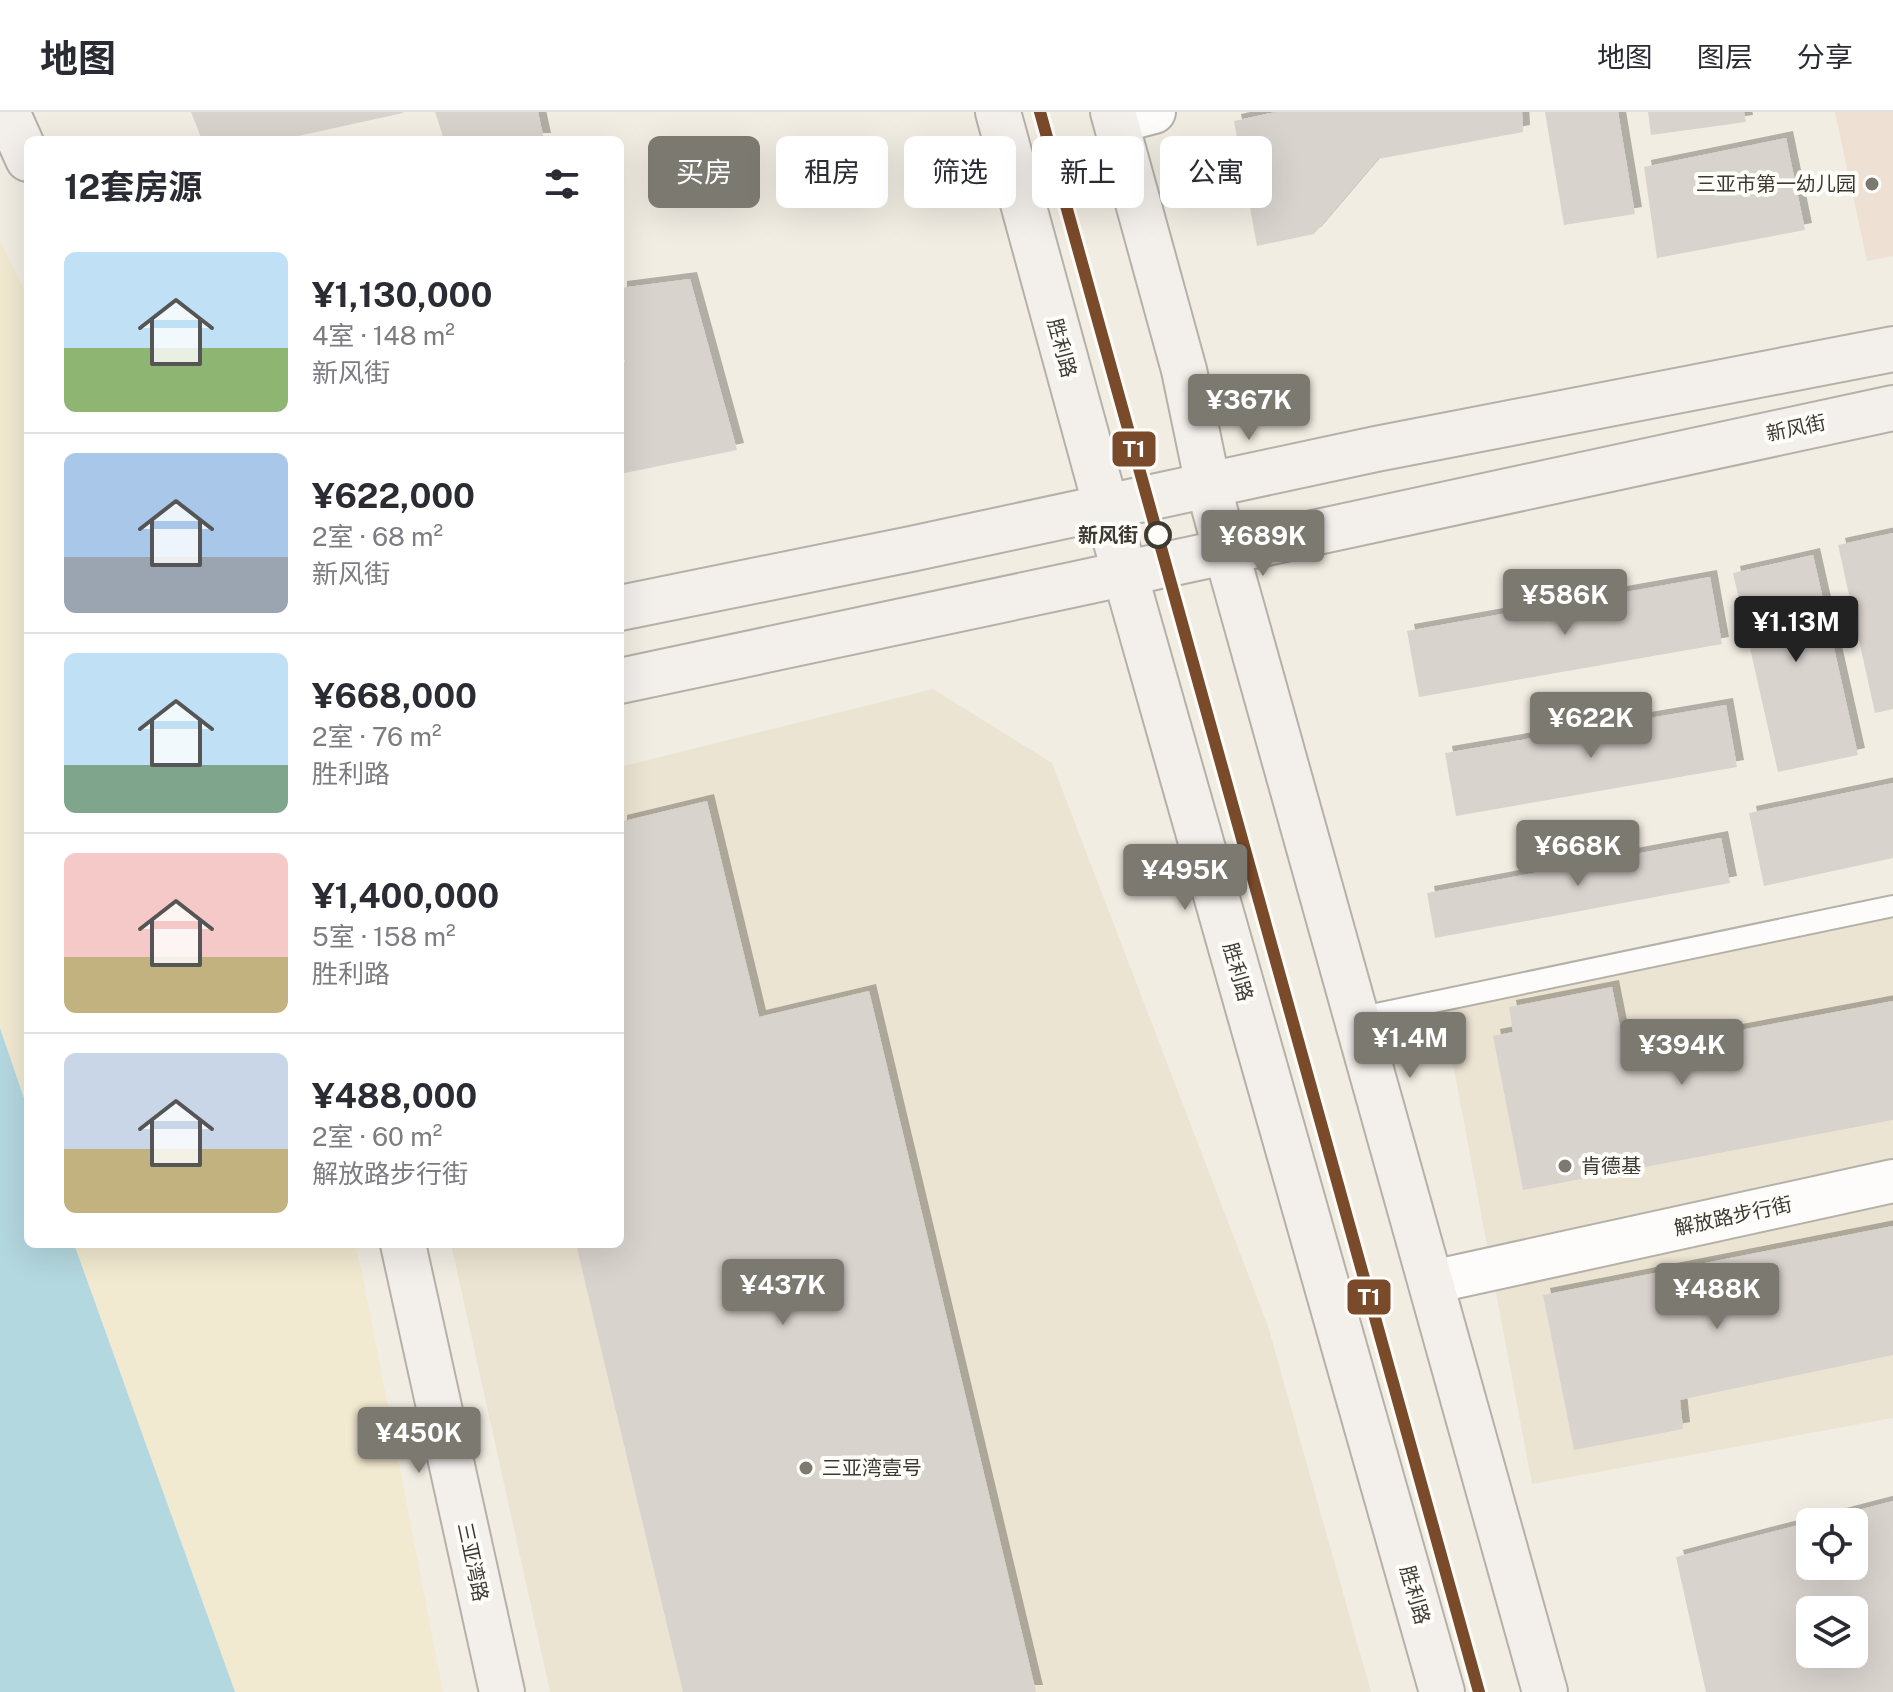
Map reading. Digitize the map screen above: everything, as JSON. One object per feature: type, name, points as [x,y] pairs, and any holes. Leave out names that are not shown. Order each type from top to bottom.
[{"type":"main road","points":[[7,112],[24,150]]},
{"type":"main road","name":"胜利路","points":[[998,112],[1106,507],[1442,1692]]},
{"type":"main road","points":[[1128,115],[1208,485],[1545,1692]]},
{"type":"main road","points":[[624,607],[1376,449],[1893,349]]},
{"type":"main road","name":"新风街","points":[[624,680],[1893,408]]},
{"type":"main road","name":"三亚湾路","points":[[404,1248],[502,1692]]},
{"type":"street","name":"解放路步行街","points":[[1432,1282],[1893,1181]]},
{"type":"lane","points":[[1357,1018],[1893,906]]},
{"type":"shaded area","name":"三亚市第一幼儿园","points":[[1835,112],[1893,112],[1893,256],[1867,261]]},
{"type":"shaded area","points":[[933,689],[1052,763],[1268,1326],[1371,1692],[550,1692],[452,1248],[624,1248],[624,766]]},
{"type":"shaded area","points":[[1893,914],[1893,1418],[1532,1484],[1442,1006]]},
{"type":"sand","points":[[0,241],[24,289],[24,1098],[0,1028]]},
{"type":"sand","points":[[75,1248],[356,1248],[443,1692],[235,1692]]},
{"type":"water","points":[[0,1028],[24,1098],[24,1248],[75,1248],[235,1692],[0,1692]]},
{"type":"building","points":[[191,112],[403,112],[298,136],[200,136]]},
{"type":"building","points":[[435,112],[538,112],[543,136],[443,136]]},
{"type":"building","points":[[1276,112],[1522,112],[1523,132],[1378,159],[1314,234],[1257,246],[1250,208],[1272,208],[1272,136],[1237,136],[1234,121]]},
{"type":"building","points":[[1545,112],[1618,112],[1635,214],[1564,225]]},
{"type":"building","points":[[1648,112],[1744,112],[1746,122],[1651,135]]},
{"type":"building","points":[[1786,138],[1805,230],[1657,258],[1644,167]]},
{"type":"building","points":[[690,279],[737,450],[624,473],[624,287]]},
{"type":"building","points":[[1893,533],[1893,709],[1875,713],[1838,545]]},
{"type":"building","points":[[1813,555],[1858,755],[1778,772],[1733,573]]},
{"type":"building","points":[[1710,577],[1722,644],[1419,697],[1407,631]]},
{"type":"building","points":[[1726,705],[1737,767],[1456,816],[1445,753]]},
{"type":"building","points":[[1893,783],[1893,858],[1764,886],[1749,813]]},
{"type":"building","name":"三亚湾壹号","points":[[707,801],[759,1017],[869,991],[1036,1692],[683,1692],[577,1248],[624,1248],[624,821]]},
{"type":"building","points":[[1721,838],[1730,883],[1435,938],[1427,893]]},
{"type":"building","points":[[1612,987],[1625,1052],[1893,1001],[1893,1120],[1523,1190],[1493,1036],[1513,1032],[1509,1007]]},
{"type":"building","points":[[1893,1226],[1893,1355],[1680,1400],[1683,1429],[1574,1450],[1543,1295]]},
{"type":"building","points":[[1893,1501],[1893,1692],[1706,1692],[1676,1557],[1796,1526],[1796,1580],[1868,1580],[1866,1508]]},
{"type":"transit line","name":"T1","points":[[1040,112],[1479,1692]]},
{"type":"place","name":"三亚市第一幼儿园","points":[[1872,184]]},
{"type":"place","name":"新风街","points":[[1158,535]]},
{"type":"place","name":"肯德基","points":[[1565,1166]]},
{"type":"place","name":"三亚湾壹号","points":[[806,1468]]}]
